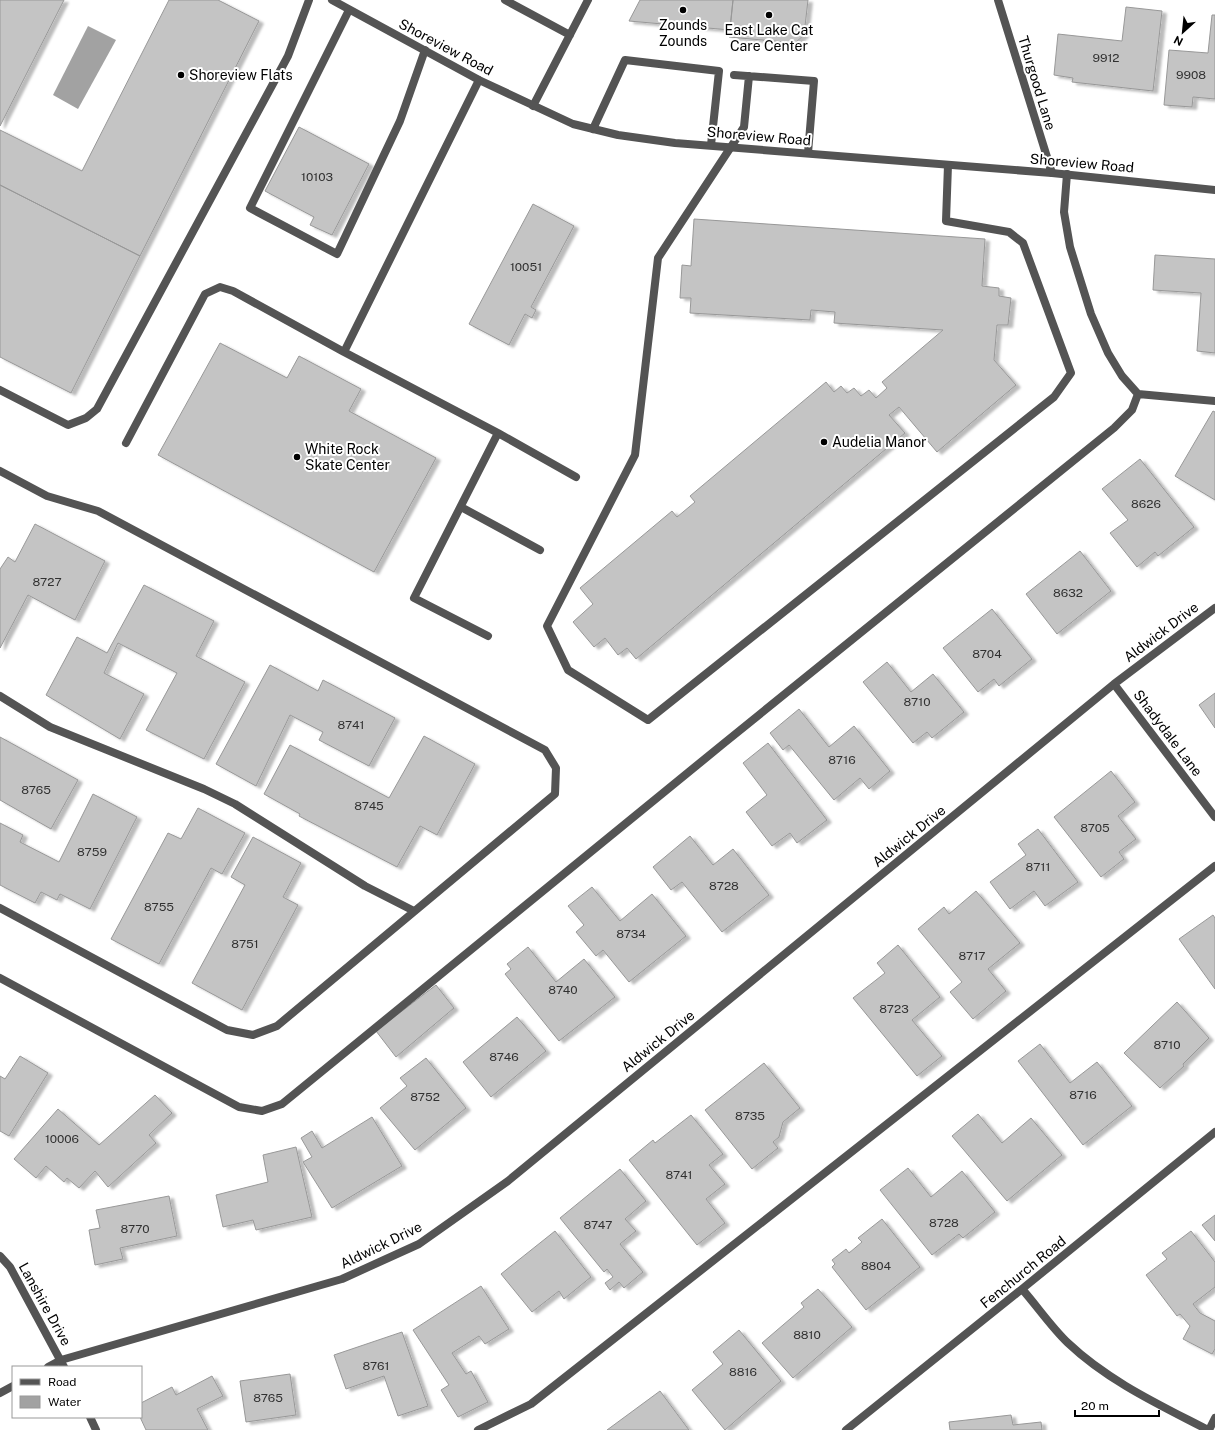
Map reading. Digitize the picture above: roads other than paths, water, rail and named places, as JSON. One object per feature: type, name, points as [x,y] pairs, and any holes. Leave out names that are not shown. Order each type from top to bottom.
[{"type":"street","points":[[0,390],[68,425],[86,418],[97,409],[288,56],[309,0]]},
{"type":"street","name":"Shoreview Road","points":[[332,0],[479,80],[533,106],[573,124],[618,135],[674,143],[1067,174],[1215,190]]},
{"type":"street","points":[[504,0],[570,35]]},
{"type":"street","points":[[533,106],[588,0]]},
{"type":"street","name":"Thurgood Lane","points":[[998,0],[1052,173]]},
{"type":"street","points":[[350,10],[250,208],[337,254],[400,122],[425,50]]},
{"type":"street","points":[[593,129],[625,60],[719,71],[711,145]]},
{"type":"street","points":[[734,75],[814,81],[808,153]]},
{"type":"street","points":[[749,76],[744,127],[658,258],[635,454],[547,626],[568,670],[648,720],[1054,397],[1071,373],[1024,243],[1008,232],[946,221],[948,165]]},
{"type":"street","points":[[344,352],[479,80]]},
{"type":"street","points":[[1067,174],[1064,212],[1070,247],[1091,314],[1108,353],[1122,376],[1138,394],[1215,401]]},
{"type":"street","points":[[126,443],[206,294],[220,287],[233,291],[344,352],[498,433],[576,477]]},
{"type":"street","points":[[0,978],[239,1107],[262,1111],[282,1104],[723,744],[1114,428],[1132,410],[1138,394]]},
{"type":"street","points":[[488,636],[414,598],[498,433]]},
{"type":"street","points":[[0,471],[47,496],[98,511],[545,750],[556,768],[555,794],[277,1026],[253,1034],[227,1030],[0,908]]},
{"type":"street","points":[[461,507],[540,550]]},
{"type":"street","name":"Aldwick Drive","points":[[52,1366],[342,1279],[419,1244],[508,1181],[1114,684],[1215,608]]},
{"type":"street","name":"Shadydale Lane","points":[[1114,684],[1215,817]]},
{"type":"street","points":[[0,696],[50,727],[204,789],[235,804],[365,886],[414,911]]},
{"type":"street","points":[[478,1430],[531,1404],[1215,866]]},
{"type":"street","name":"Fenchurch Road","points":[[846,1430],[1215,1132]]},
{"type":"street","name":"Lanshire Drive","points":[[0,1256],[10,1267],[62,1363]]},
{"type":"street","points":[[1022,1289],[1067,1342],[1092,1364],[1148,1399],[1208,1430],[1215,1418]]},
{"type":"street","points":[[0,1393],[12,1387]]},
{"type":"street","points":[[90,1418],[96,1430]]},
{"type":"water","points":[[88,26],[116,40],[78,109],[53,95]]},
{"type":"place","name":"Zounds Zounds","points":[[683,10]]},
{"type":"place","name":"East Lake Cat Care Center","points":[[769,15]]},
{"type":"place","name":"Shoreview Flats","points":[[181,75]]},
{"type":"place","name":"Audelia Manor","points":[[824,442]]},
{"type":"place","name":"White Rock Skate Center","points":[[297,457]]}]
